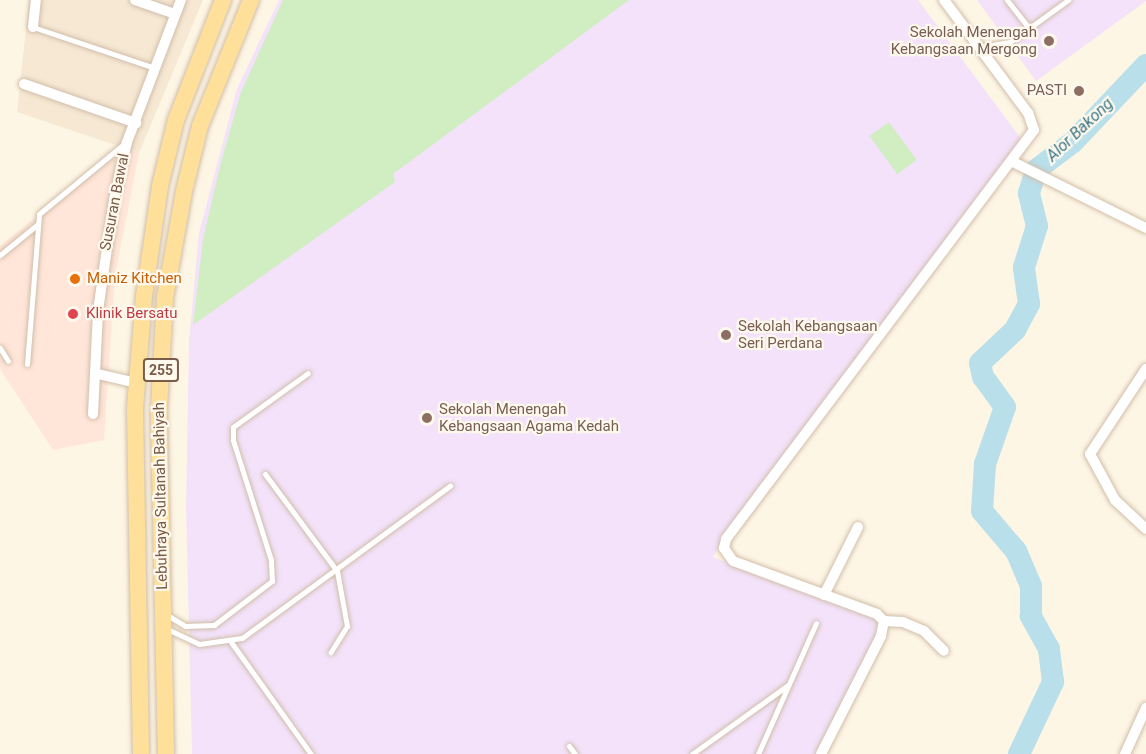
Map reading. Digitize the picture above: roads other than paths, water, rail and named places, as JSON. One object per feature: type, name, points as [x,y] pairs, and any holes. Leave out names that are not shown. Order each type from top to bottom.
[{"type":"main road","name":"Lebuhraya Sultanah Bahiyah","points":[[141,754],[136,383],[160,186],[176,120],[223,0]]},
{"type":"main road","name":"Lebuhraya Sultanah Bahiyah","points":[[166,754],[159,408],[165,298],[184,190],[200,126],[251,0]]},
{"type":"street","points":[[33,27],[36,0]]},
{"type":"street","points":[[135,0],[175,14]]},
{"type":"street","name":"Susuran Bawal","points":[[93,414],[98,374],[103,274],[127,142],[181,0]]},
{"type":"street","points":[[944,0],[1033,122],[1034,130],[726,539],[724,548],[733,561],[824,595],[884,621],[903,622],[924,631],[944,651]]},
{"type":"street","points":[[24,84],[136,123]]},
{"type":"street","points":[[1011,162],[1146,228]]},
{"type":"street","points":[[1146,369],[1090,454],[1114,500],[1146,529]]},
{"type":"street","points":[[98,374],[136,383]]},
{"type":"street","points":[[824,595],[858,527]]},
{"type":"street","points":[[821,754],[882,636],[884,621]]},
{"type":"street","points":[[1125,754],[1146,708]]},
{"type":"lane","points":[[1007,0],[1029,28]]},
{"type":"lane","points":[[977,45],[1002,45],[1068,0]]},
{"type":"lane","points":[[33,27],[155,68]]},
{"type":"lane","points":[[27,364],[38,224],[45,207],[127,142]]},
{"type":"lane","points":[[0,255],[38,224]]},
{"type":"lane","points":[[0,348],[8,361]]},
{"type":"lane","points":[[164,620],[185,626],[214,625],[272,581],[271,560],[233,440],[233,427],[308,374]]},
{"type":"lane","points":[[265,474],[337,571],[347,627],[331,652]]},
{"type":"lane","points":[[164,620],[199,645],[231,642],[260,627],[450,486]]},
{"type":"lane","points":[[758,754],[816,623]]},
{"type":"lane","points":[[231,642],[311,754]]},
{"type":"lane","points":[[692,754],[789,684]]},
{"type":"lane","points":[[569,746],[575,754]]},
{"type":"waterway","name":"Alor Bakong","points":[[1019,754],[1053,682],[1049,649],[1031,616],[1031,586],[1016,551],[982,511],[985,464],[1005,407],[983,377],[980,363],[1015,330],[1029,304],[1024,267],[1037,226],[1029,193],[1036,170],[1073,142],[1146,65]]},
{"type":"place","name":"Sekolah Menengah Kebangsaan Mergong","points":[[1049,41]]},
{"type":"place","name":"PASTI","points":[[1079,91]]},
{"type":"place","name":"Maniz Kitchen","points":[[75,279]]},
{"type":"place","name":"Klinik Bersatu","points":[[73,314]]},
{"type":"place","name":"Sekolah Kebangsaan Seri Perdana","points":[[726,335]]},
{"type":"place","name":"Sekolah Menengah Kebangsaan Agama Kedah","points":[[427,418]]}]
